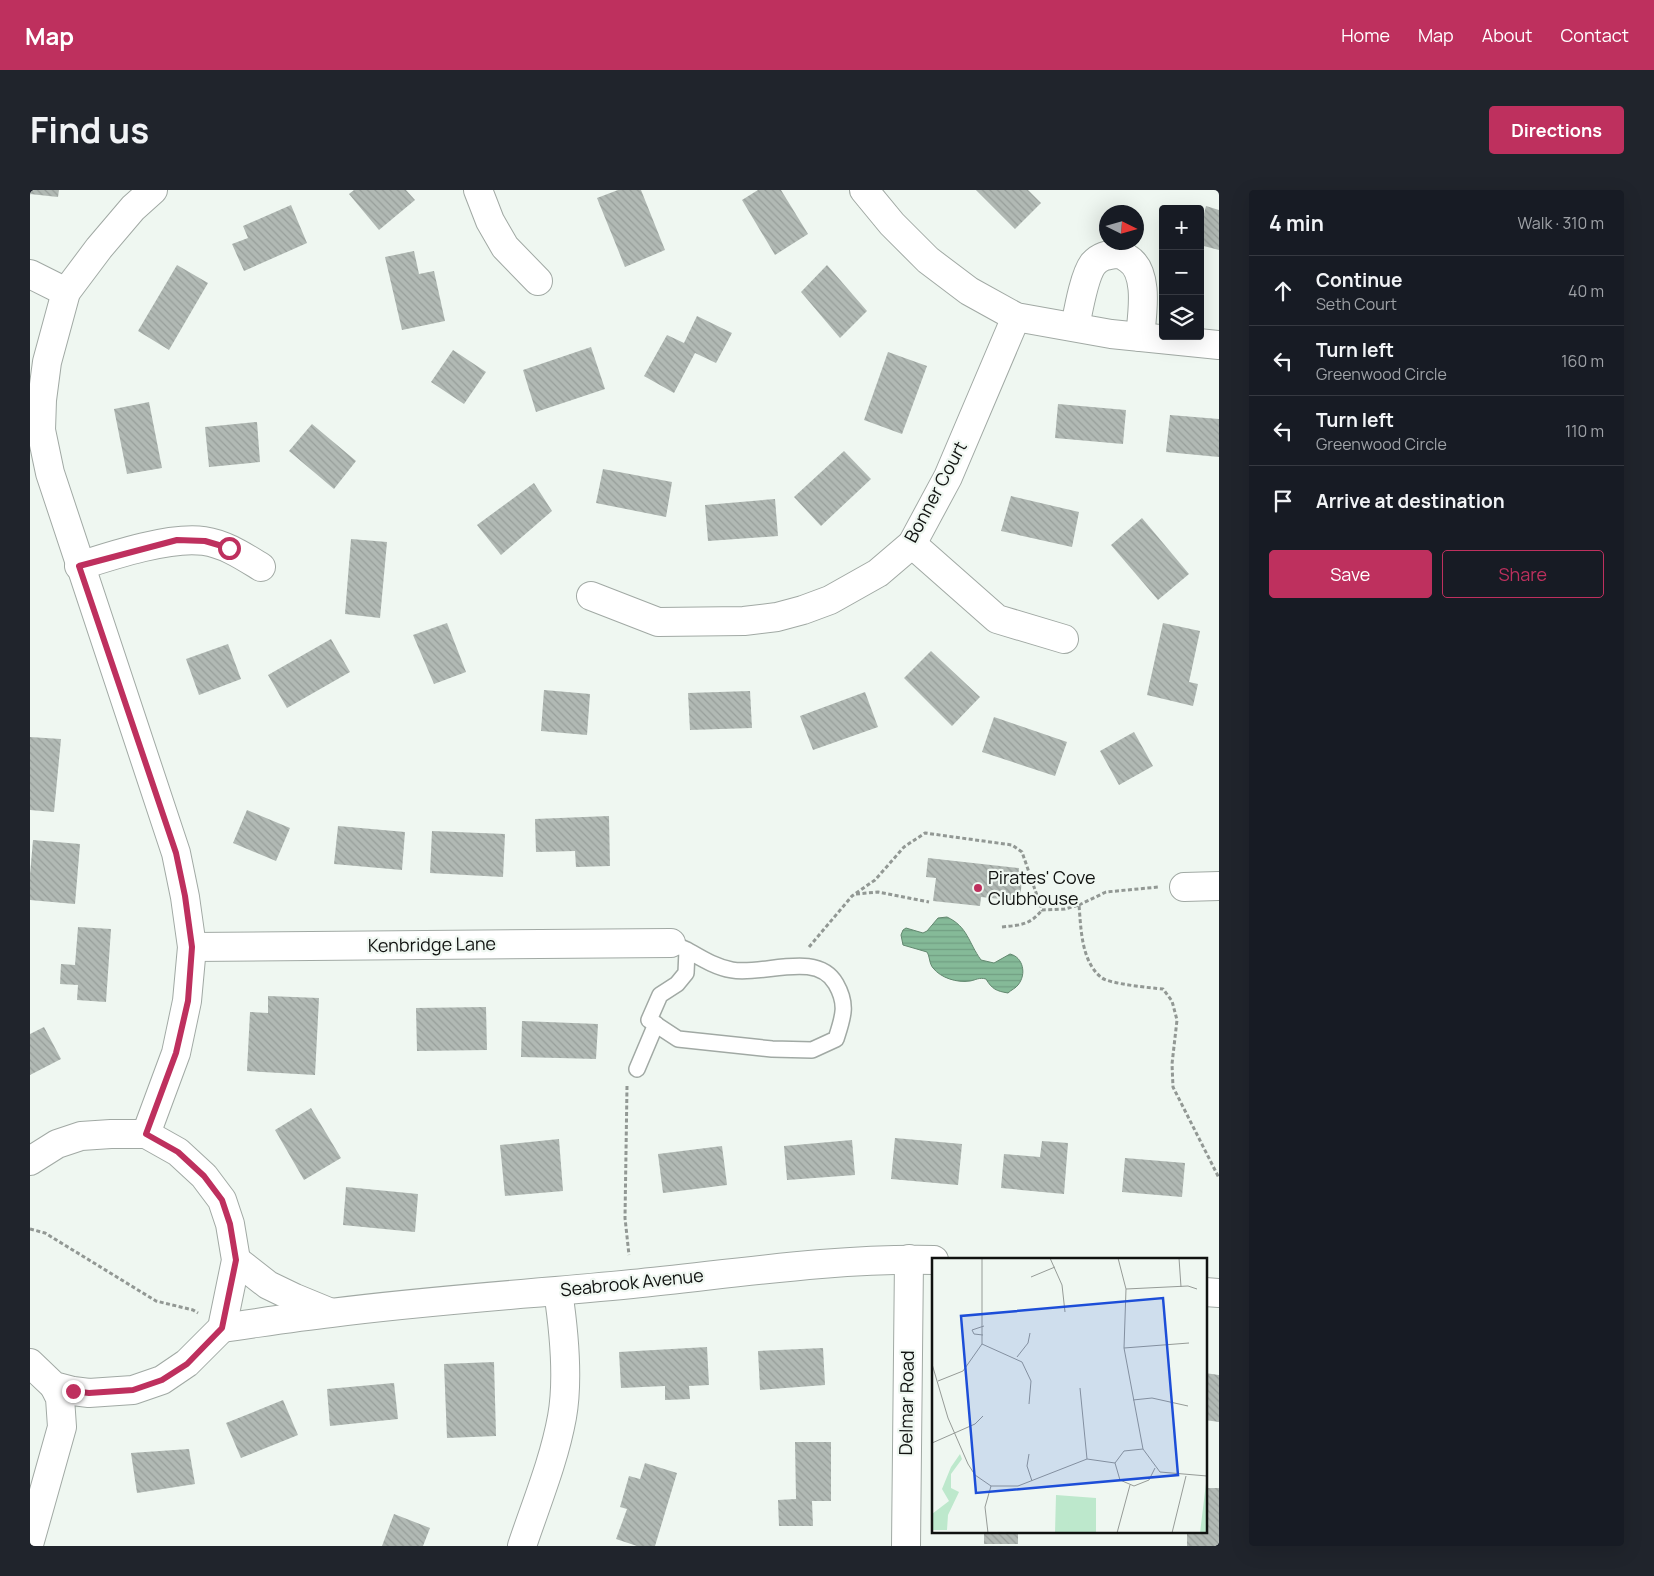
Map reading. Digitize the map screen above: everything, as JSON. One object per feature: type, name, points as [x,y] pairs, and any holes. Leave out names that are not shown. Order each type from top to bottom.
[{"type":"street","points":[[146,1134],[176,1053],[188,1001],[192,947],[185,896],[176,853],[79,566],[50,473],[42,430],[42,400],[47,362],[66,292],[99,248],[134,208],[153,190]]},
{"type":"street","points":[[478,190],[490,221],[505,247],[538,281]]},
{"type":"street","points":[[864,190],[892,224],[928,260],[969,290],[1016,317],[1140,337],[1219,345]]},
{"type":"street","points":[[1075,327],[1082,292],[1093,265],[1105,255],[1121,254],[1135,262],[1141,280],[1144,297],[1140,337]]},
{"type":"street","points":[[30,274],[66,292]]},
{"type":"street","name":"Bonner Court","points":[[591,596],[658,622],[710,622],[777,617],[830,600],[878,573],[912,544],[948,476],[1016,317]]},
{"type":"street","points":[[79,566],[177,540],[205,541],[229,548],[261,567]]},
{"type":"street","points":[[912,544],[997,619],[1064,639]]},
{"type":"street","points":[[1184,887],[1219,886]]},
{"type":"street","name":"Kenbridge Lane","points":[[192,947],[679,947]]},
{"type":"street","points":[[30,1161],[57,1144],[80,1136],[146,1134],[178,1152],[204,1176],[222,1200],[230,1224],[236,1260],[212,1322],[187,1364],[162,1380],[133,1390],[89,1393],[54,1386]]},
{"type":"street","name":"Seabrook Avenue","points":[[212,1322],[558,1291],[754,1269],[921,1259]]},
{"type":"street","name":"Delmar Road","points":[[906,1546],[921,1259]]},
{"type":"street","name":"Seabrook Avenue","points":[[236,1260],[268,1285],[331,1312]]},
{"type":"street","points":[[522,1546],[552,1458],[562,1417],[565,1369],[558,1291]]},
{"type":"street","points":[[1206,1292],[1219,1293]]},
{"type":"street","points":[[30,1364],[54,1386],[60,1398],[62,1427],[30,1541]]},
{"type":"street","points":[[62,1427],[89,1393]]},
{"type":"lane","points":[[679,947],[713,965],[732,970],[752,972],[791,966],[818,968],[833,978],[843,996],[842,1018],[836,1039],[812,1050],[772,1050],[678,1039],[650,1020],[660,995],[677,984],[686,973],[679,947]]},
{"type":"lane","points":[[637,1069],[656,1024]]},
{"type":"path","points":[[791,966],[817,940],[852,896],[875,880],[904,846],[924,833],[1012,844],[1022,852],[1042,910]]},
{"type":"path","points":[[1042,910],[1065,909],[1079,905],[1106,892],[1154,887],[1184,887]]},
{"type":"path","points":[[852,896],[878,892],[929,902]]},
{"type":"path","points":[[1079,905],[1081,933],[1089,962],[1102,978],[1137,986],[1163,989],[1172,1001],[1177,1020],[1172,1064],[1173,1086],[1219,1178]]},
{"type":"path","points":[[1002,927],[1024,925],[1036,918],[1042,910]]},
{"type":"path","points":[[627,1085],[625,1218],[629,1255]]},
{"type":"path","points":[[30,1229],[45,1234],[156,1300],[193,1310],[212,1322]]},
{"type":"shaded area","points":[[947,917],[964,930],[981,960],[994,963],[1010,954],[1018,959],[1021,962],[1023,971],[1021,981],[1017,986],[1008,993],[995,989],[986,979],[979,978],[970,981],[960,981],[950,979],[936,972],[927,952],[903,945],[901,935],[906,928],[923,933],[938,918]]},
{"type":"building","points":[[30,190],[59,190],[58,197],[30,194]]},
{"type":"building","points":[[354,190],[406,190],[415,200],[379,230],[349,194]]},
{"type":"building","points":[[618,190],[641,190],[665,250],[625,267],[597,198]]},
{"type":"building","points":[[758,190],[781,190],[808,234],[775,255],[742,200]]},
{"type":"building","points":[[976,190],[1028,190],[1041,203],[1015,229]]},
{"type":"building","points":[[291,205],[307,243],[244,271],[232,244],[248,238],[243,226]]},
{"type":"building","points":[[1206,206],[1219,210],[1219,250],[1204,246],[1204,214]]},
{"type":"building","points":[[414,251],[419,274],[434,271],[445,321],[402,330],[385,257]]},
{"type":"building","points":[[177,265],[208,283],[169,350],[138,331]]},
{"type":"building","points":[[827,265],[867,311],[840,338],[801,292]]},
{"type":"building","points":[[697,316],[732,333],[716,363],[695,353],[674,393],[644,376],[667,335],[684,343]]},
{"type":"building","points":[[591,347],[605,389],[536,412],[523,370]]},
{"type":"building","points":[[453,350],[486,372],[464,404],[431,382]]},
{"type":"building","points":[[888,352],[927,366],[902,434],[864,420]]},
{"type":"building","points":[[149,402],[162,468],[127,474],[114,409]]},
{"type":"building","points":[[1058,404],[1126,410],[1123,444],[1055,438]]},
{"type":"building","points":[[1170,415],[1219,419],[1219,457],[1166,452]]},
{"type":"building","points":[[257,422],[260,462],[209,467],[205,427]]},
{"type":"building","points":[[312,424],[356,461],[334,489],[289,451]]},
{"type":"building","points":[[844,451],[871,479],[821,526],[794,497]]},
{"type":"building","points":[[603,469],[672,482],[666,517],[596,503]]},
{"type":"building","points":[[534,483],[552,511],[501,555],[477,525]]},
{"type":"building","points":[[1011,496],[1079,512],[1072,547],[1001,531]]},
{"type":"building","points":[[775,499],[778,536],[708,541],[705,505]]},
{"type":"building","points":[[1142,518],[1189,574],[1158,600],[1111,545]]},
{"type":"building","points":[[351,539],[387,542],[380,618],[345,614]]},
{"type":"building","points":[[447,623],[466,672],[434,684],[413,635]]},
{"type":"building","points":[[1163,623],[1200,631],[1189,682],[1198,684],[1193,706],[1147,695]]},
{"type":"building","points":[[331,639],[350,672],[287,708],[268,675]]},
{"type":"building","points":[[228,644],[241,679],[199,695],[186,659]]},
{"type":"building","points":[[931,651],[980,697],[952,726],[904,678]]},
{"type":"building","points":[[544,690],[590,694],[587,735],[541,731]]},
{"type":"building","points":[[750,691],[752,728],[690,730],[688,693]]},
{"type":"building","points":[[865,692],[878,727],[813,750],[800,716]]},
{"type":"building","points":[[994,717],[1067,742],[1055,776],[982,752]]},
{"type":"building","points":[[1134,732],[1153,766],[1119,785],[1100,751]]},
{"type":"building","points":[[30,737],[61,739],[54,812],[30,810]]},
{"type":"building","points":[[247,810],[290,828],[276,861],[233,843]]},
{"type":"building","points":[[609,816],[610,866],[576,867],[575,851],[536,852],[535,819]]},
{"type":"building","points":[[338,826],[405,832],[402,870],[334,864]]},
{"type":"building","points":[[432,831],[505,834],[503,877],[430,873]]},
{"type":"building","points":[[33,840],[80,844],[75,904],[30,900]]},
{"type":"building","name":"Pirates' Cove Clubhouse","points":[[928,858],[1019,868],[1018,879],[1022,879],[1020,901],[981,897],[980,906],[933,901],[936,878],[926,877]]},
{"type":"building","points":[[78,927],[111,929],[106,1002],[77,1000],[78,985],[60,984],[61,964],[75,965]]},
{"type":"building","points":[[268,996],[319,998],[315,1075],[247,1071],[250,1012],[268,1013]]},
{"type":"building","points":[[486,1007],[487,1050],[417,1051],[416,1008]]},
{"type":"building","points":[[522,1021],[598,1024],[596,1059],[521,1057]]},
{"type":"building","points":[[44,1027],[61,1059],[30,1075],[30,1034]]},
{"type":"building","points":[[311,1108],[341,1158],[304,1180],[275,1130]]},
{"type":"building","points":[[895,1138],[962,1144],[958,1185],[891,1179]]},
{"type":"building","points":[[559,1139],[563,1191],[505,1196],[500,1145]]},
{"type":"building","points":[[852,1140],[855,1175],[787,1180],[784,1146]]},
{"type":"building","points":[[1042,1141],[1068,1143],[1064,1194],[1001,1188],[1004,1154],[1040,1157]]},
{"type":"building","points":[[722,1146],[727,1185],[663,1193],[658,1154]]},
{"type":"building","points":[[1125,1158],[1185,1163],[1182,1197],[1122,1192]]},
{"type":"building","points":[[346,1187],[418,1194],[415,1232],[343,1225]]},
{"type":"building","points":[[707,1347],[709,1385],[689,1386],[690,1399],[665,1400],[665,1386],[621,1388],[619,1352]]},
{"type":"building","points":[[823,1348],[825,1385],[760,1390],[758,1351]]},
{"type":"building","points":[[494,1362],[496,1436],[447,1438],[444,1364]]},
{"type":"building","points":[[1206,1373],[1219,1375],[1219,1422],[1206,1420]]},
{"type":"building","points":[[394,1383],[398,1419],[330,1426],[327,1389]]},
{"type":"building","points":[[283,1400],[298,1435],[241,1458],[226,1423]]},
{"type":"building","points":[[795,1442],[831,1442],[831,1501],[812,1501],[813,1526],[779,1526],[778,1500],[796,1499]]},
{"type":"building","points":[[189,1449],[195,1484],[137,1493],[131,1453]]},
{"type":"building","points":[[645,1463],[677,1473],[655,1546],[637,1546],[616,1539],[627,1509],[620,1507],[629,1476],[640,1479]]},
{"type":"building","points":[[1206,1488],[1219,1488],[1219,1546],[1187,1546],[1187,1534],[1206,1534]]},
{"type":"building","points":[[394,1514],[430,1528],[423,1546],[382,1546]]},
{"type":"building","points":[[984,1534],[1018,1534],[1018,1544],[984,1544]]},
{"type":"place","name":"Pirates' Cove Clubhouse","points":[[978,888]]},
{"type":"route","points":[[73,1391],[89,1393],[133,1390],[162,1380],[187,1364],[222,1328],[236,1260],[230,1224],[222,1200],[204,1176],[178,1152],[146,1134],[176,1053],[188,1001],[192,947],[185,896],[176,853],[79,566],[177,540],[205,541],[229,548]]}]
